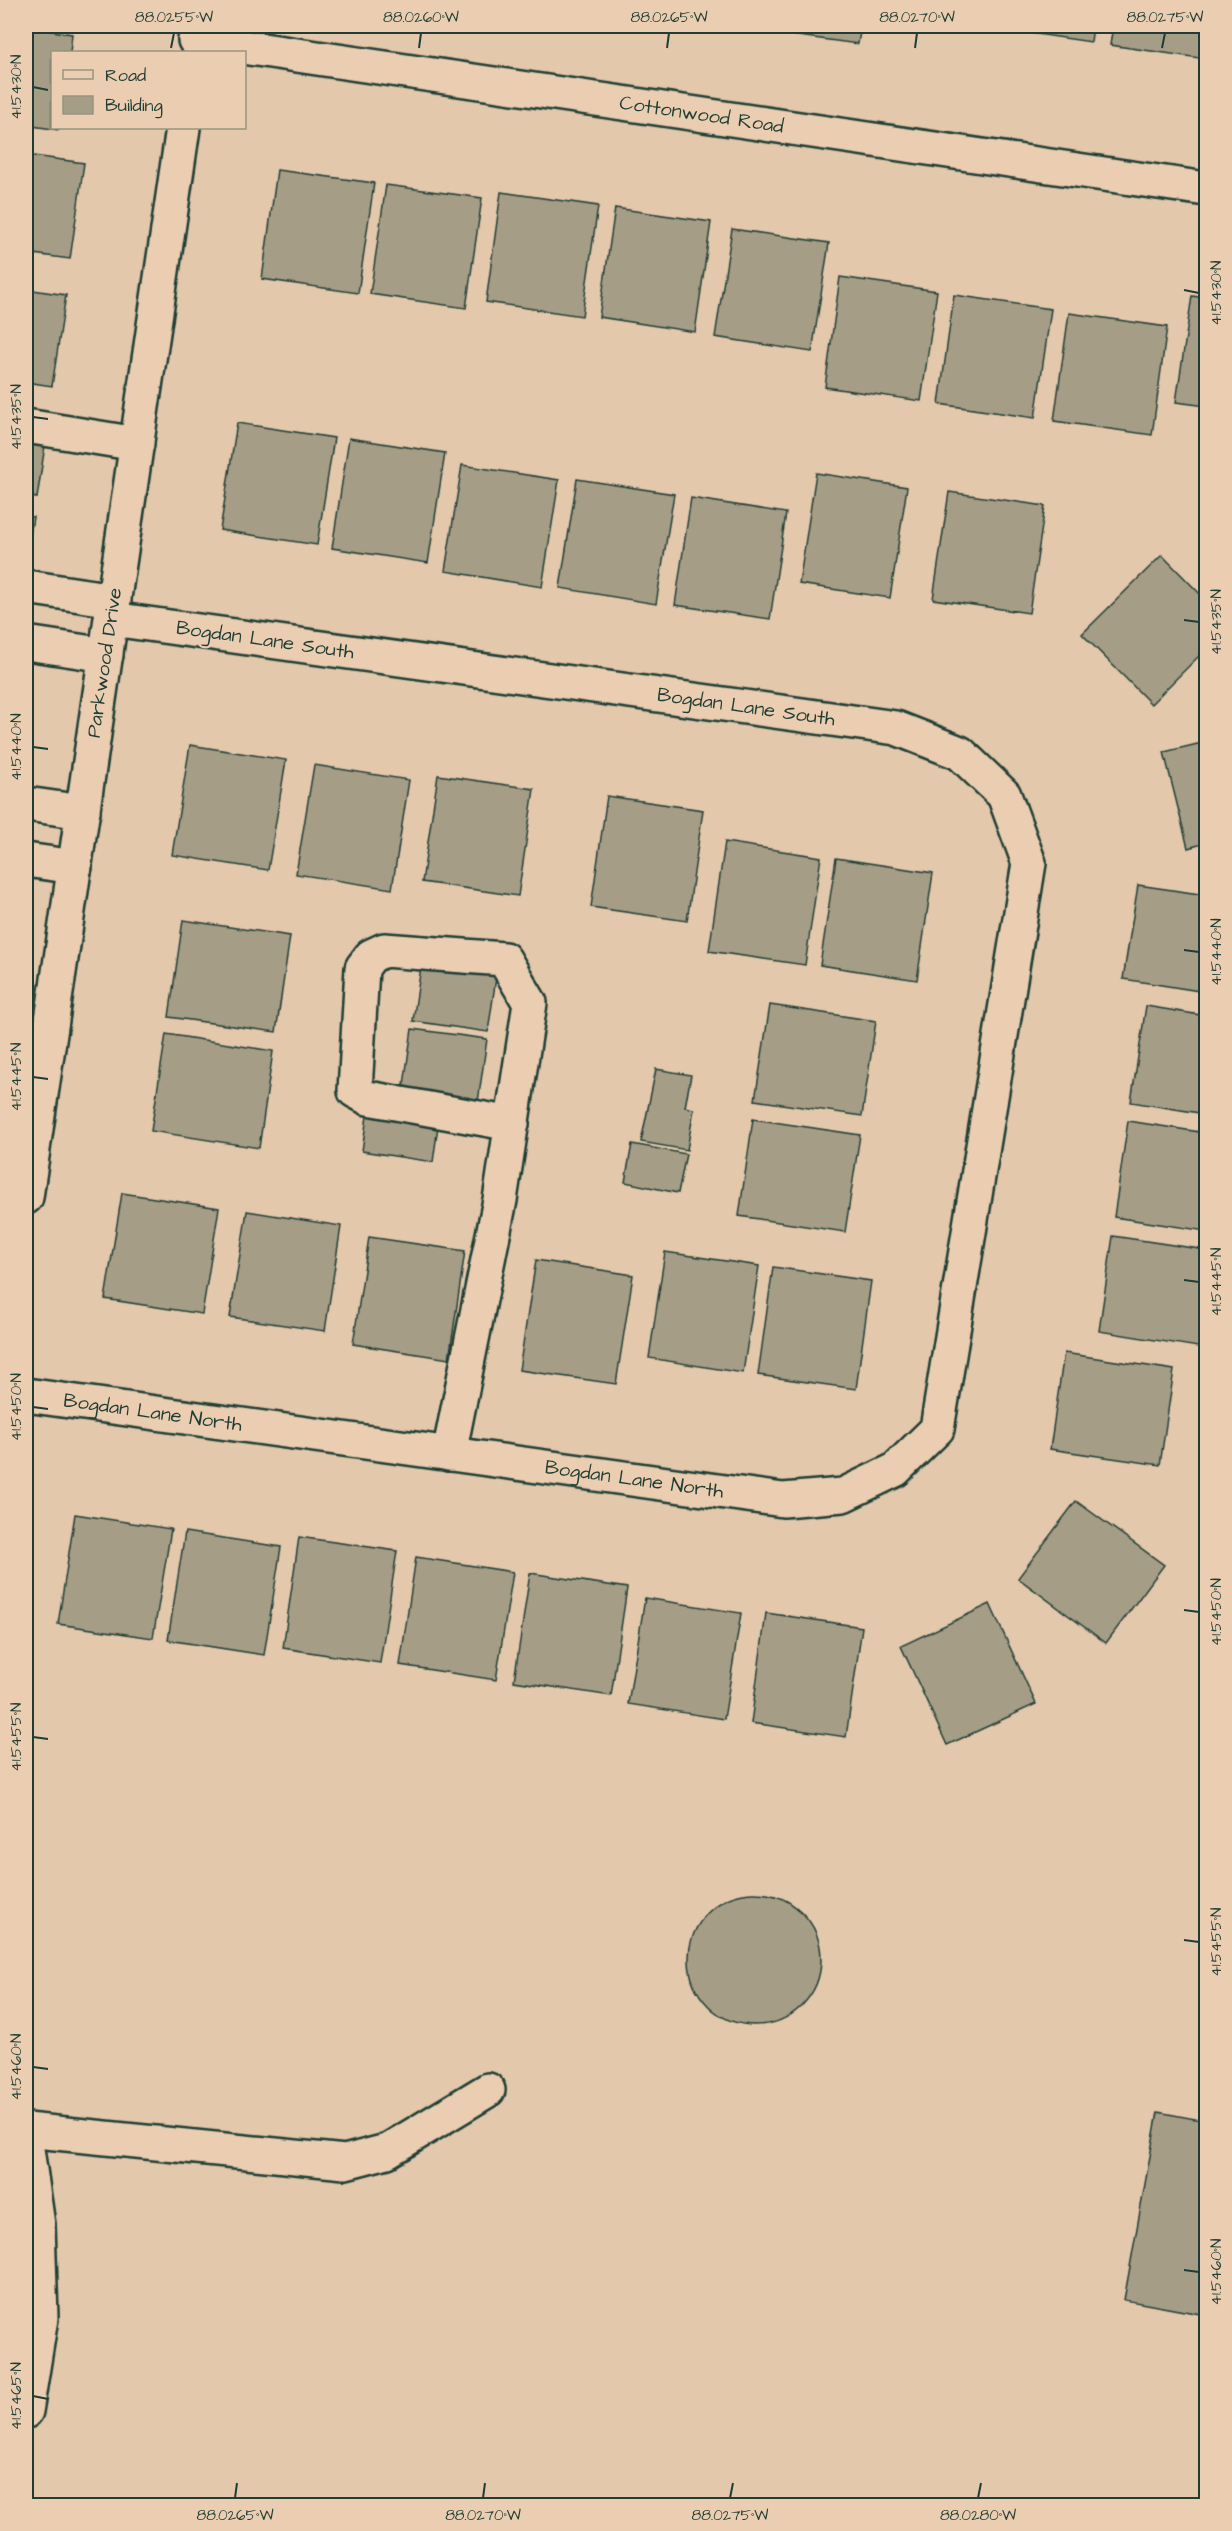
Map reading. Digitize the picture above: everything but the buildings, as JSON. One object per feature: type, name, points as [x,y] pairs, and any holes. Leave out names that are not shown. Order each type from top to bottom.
[{"type":"street","name":"Cottonwood Road","points":[[195,39],[1206,189]]},
{"type":"street","name":"Parkwood Drive","points":[[26,1197],[38,1022],[75,867],[183,129]]},
{"type":"street","points":[[26,426],[137,444]]},
{"type":"street","name":"Bogdan Lane South","points":[[26,587],[113,610],[896,728],[960,753],[1004,795],[1029,863],[984,1146]]},
{"type":"street","points":[[26,643],[106,656]]},
{"type":"street","points":[[26,804],[83,812]]},
{"type":"street","points":[[26,860],[75,867]]},
{"type":"street","points":[[449,1454],[500,1200],[512,1124],[530,1004],[504,958],[384,950],[371,956],[362,968],[355,1091],[368,1098],[512,1124]]},
{"type":"street","name":"Bogdan Lane North","points":[[26,1395],[783,1500],[843,1495],[895,1470],[937,1429],[984,1146]]},
{"type":"street","points":[[26,2130],[345,2162],[387,2151],[488,2090]]},
{"type":"street","points":[[26,2142],[39,2224],[41,2318],[26,2411]]}]
